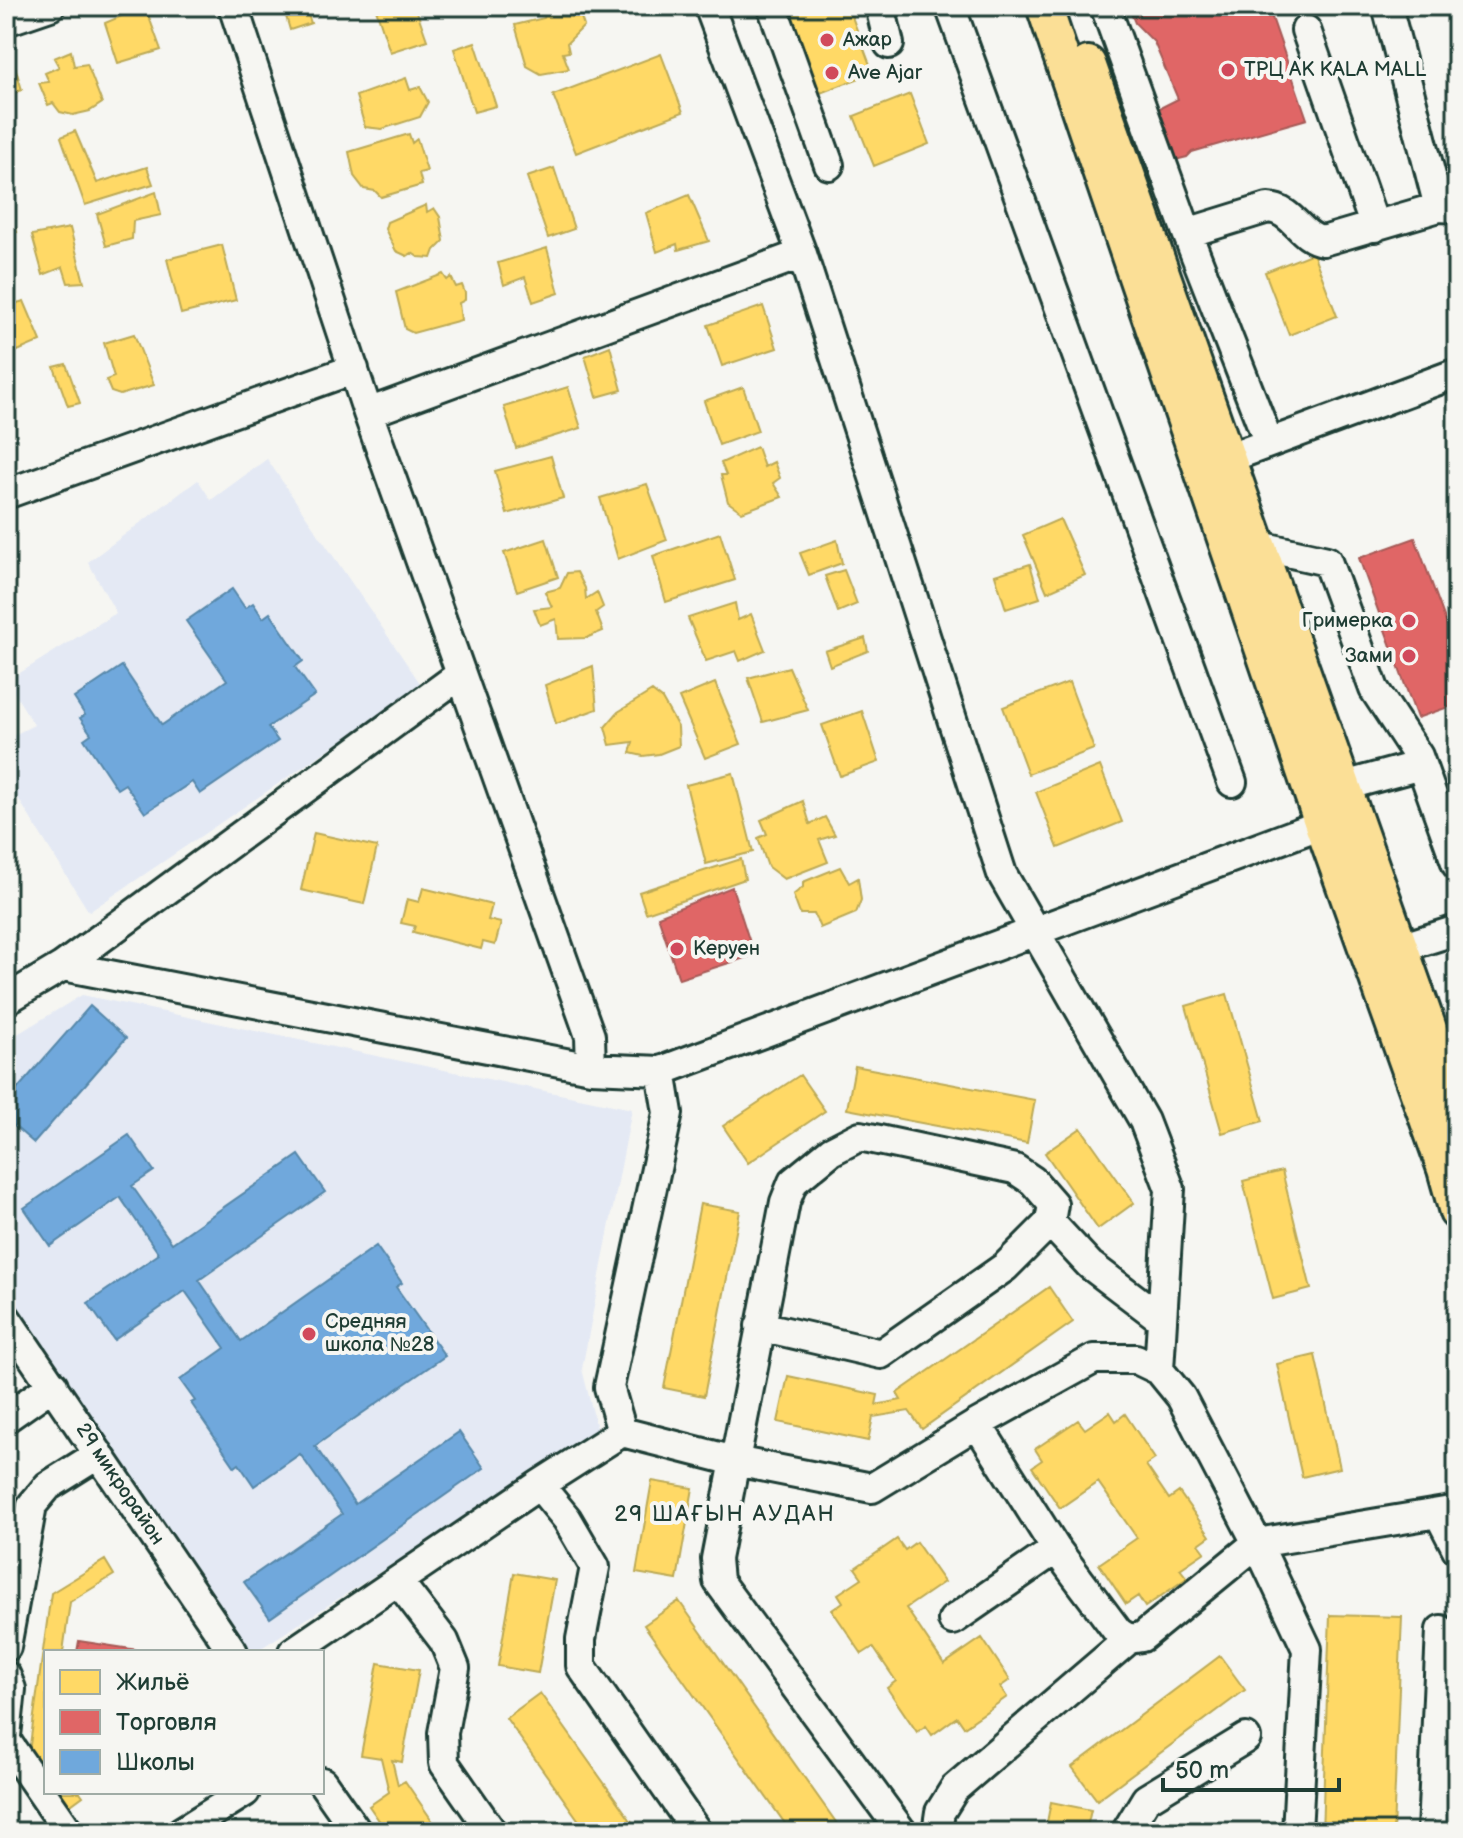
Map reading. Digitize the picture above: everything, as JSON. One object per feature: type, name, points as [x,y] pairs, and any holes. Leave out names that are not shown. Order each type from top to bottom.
[{"type":"main road","points":[[1044,6],[1339,807],[1400,948],[1457,1108]]},
{"type":"main road","points":[[1067,6],[1260,546],[1451,1169],[1457,1212]]},
{"type":"street","points":[[6,21],[50,6]]},
{"type":"street","points":[[233,6],[368,413],[590,1036],[591,1068]]},
{"type":"street","points":[[709,6],[802,254],[1002,874],[1144,1121],[1170,1189],[1159,1370]]},
{"type":"street","points":[[772,6],[829,165]]},
{"type":"street","points":[[880,6],[889,44]]},
{"type":"street","points":[[950,6],[1232,782]]},
{"type":"street","points":[[1105,6],[1187,233],[1269,443]]},
{"type":"street","points":[[1187,233],[1268,208],[1285,212],[1315,240],[1323,241],[1448,207],[1387,6]]},
{"type":"street","points":[[1306,30],[1375,227]]},
{"type":"street","points":[[368,413],[802,254]]},
{"type":"street","points":[[6,494],[354,369]]},
{"type":"street","points":[[1229,458],[1457,373]]},
{"type":"street","points":[[1260,546],[1327,561],[1374,689],[1418,756],[1457,865]]},
{"type":"street","points":[[6,1000],[63,966],[461,674]]},
{"type":"street","points":[[63,966],[591,1068],[661,1071],[1034,933],[1339,807],[1421,765]]},
{"type":"street","points":[[1400,948],[1457,930]]},
{"type":"street","points":[[622,1432],[609,1387],[668,1113],[661,1071]]},
{"type":"street","points":[[760,1326],[881,1354],[1005,1267],[1050,1222],[1053,1204],[1033,1181],[1015,1169],[860,1136],[831,1151],[793,1182],[785,1202],[760,1326],[716,1559],[718,1581],[902,1832]]},
{"type":"street","points":[[1050,1222],[1090,1265],[1160,1318]]},
{"type":"street","name":"29 микрорайон","points":[[6,1318],[232,1650]]},
{"type":"street","points":[[296,1650],[622,1432],[735,1461],[872,1488],[977,1424],[1094,1359],[1136,1359],[1159,1370],[1181,1397],[1257,1543],[1307,1649],[1297,1832]]},
{"type":"street","points":[[6,1418],[53,1385]]},
{"type":"street","points":[[977,1424],[1056,1549],[1118,1632],[1129,1639]]},
{"type":"street","points":[[6,1647],[32,1505],[42,1491],[99,1454]]},
{"type":"street","points":[[539,1485],[567,1519],[595,1567],[581,1639],[581,1666],[697,1832]]},
{"type":"street","points":[[937,1832],[940,1812],[955,1788],[1129,1639],[1142,1637],[1257,1543],[1448,1512],[1457,1549]]},
{"type":"street","points":[[953,1620],[1056,1549]]},
{"type":"street","points":[[398,1581],[444,1641],[455,1668],[443,1733],[444,1763],[492,1832]]},
{"type":"street","points":[[1432,1832],[1441,1630]]},
{"type":"street","points":[[6,1676],[11,1689],[6,1738],[69,1832]]},
{"type":"street","points":[[1126,1832],[1146,1799],[1246,1738]]},
{"type":"street","points":[[324,1785],[357,1832]]},
{"type":"street","points":[[181,1832],[242,1794]]},
{"type":"shaded area","points":[[267,459],[422,686],[89,912],[6,779],[6,739],[34,725],[7,681],[116,613],[88,562],[198,480],[211,500]]},
{"type":"shaded area","name":"Средняя школа №28","points":[[82,995],[632,1109],[582,1369],[598,1433],[258,1650],[246,1650],[6,1299],[6,1041]]},
{"type":"building: Жильё","points":[[145,6],[161,50],[118,63],[105,23]]},
{"type":"building: Жильё","points":[[283,6],[305,6],[311,23],[290,30]]},
{"type":"building: Жильё","points":[[375,6],[415,6],[427,40],[390,52]]},
{"type":"building: Жильё","points":[[547,6],[577,6],[584,26],[567,43],[569,52],[563,53],[569,69],[541,74],[527,66],[515,25],[544,18]]},
{"type":"building: Жильё","name":"Ажар","points":[[782,6],[848,6],[873,73],[815,95]]},
{"type":"building: Жильё","points":[[475,42],[496,106],[474,112],[454,49]]},
{"type":"building: Жильё","points":[[10,50],[22,90],[6,96],[6,52]]},
{"type":"building: Жильё","points":[[71,51],[74,66],[87,64],[102,103],[90,111],[73,115],[60,112],[53,103],[48,105],[39,83],[49,82],[45,73],[59,67],[54,58]]},
{"type":"building: Жильё","points":[[661,54],[683,112],[576,153],[553,95]]},
{"type":"building: Жильё","points":[[406,78],[410,90],[420,87],[428,102],[420,117],[382,129],[365,127],[356,96]]},
{"type":"building: Жильё","points":[[910,94],[929,144],[874,166],[854,116]]},
{"type":"building: Жильё","points":[[75,131],[97,183],[147,167],[153,184],[85,205],[61,137]]},
{"type":"building: Жильё","points":[[409,134],[412,143],[417,139],[427,171],[419,173],[422,185],[381,197],[375,191],[364,189],[354,176],[349,152]]},
{"type":"building: Жильё","points":[[554,168],[574,229],[548,238],[527,177]]},
{"type":"building: Жильё","points":[[156,192],[161,215],[133,221],[132,239],[106,246],[97,214]]},
{"type":"building: Жильё","points":[[689,195],[709,241],[678,250],[677,244],[657,252],[646,213]]},
{"type":"building: Жильё","points":[[426,205],[427,212],[434,208],[440,217],[444,241],[432,258],[418,257],[412,253],[407,256],[396,251],[385,229],[387,222]]},
{"type":"building: Жильё","points":[[6,208],[17,232],[6,235]]},
{"type":"building: Жильё","points":[[70,228],[84,282],[68,283],[63,267],[43,275],[32,235]]},
{"type":"building: Жильё","points":[[222,245],[236,300],[181,314],[167,259]]},
{"type":"building: Жильё","points":[[547,248],[559,293],[533,302],[525,277],[504,285],[498,263]]},
{"type":"building: Жильё","points":[[1313,253],[1337,316],[1289,335],[1265,272]]},
{"type":"building: Жильё","points":[[443,274],[447,280],[451,277],[456,287],[462,285],[465,300],[459,303],[461,320],[413,333],[405,329],[396,292]]},
{"type":"building: Жильё","points":[[24,301],[41,341],[6,356],[6,306]]},
{"type":"building: Жильё","points":[[763,306],[777,348],[722,366],[708,325]]},
{"type":"building: Жильё","points":[[134,334],[154,385],[120,395],[111,392],[106,380],[114,377],[104,343]]},
{"type":"building: Жильё","points":[[610,346],[622,390],[597,397],[585,356]]},
{"type":"building: Жильё","points":[[66,364],[80,403],[68,406],[54,367]]},
{"type":"building: Жильё","points":[[568,387],[581,428],[516,448],[504,407]]},
{"type":"building: Жильё","points":[[743,387],[758,431],[719,445],[704,401]]},
{"type":"building: Жильё","points":[[757,447],[764,467],[774,462],[780,478],[773,483],[782,497],[742,512],[728,502],[721,475],[726,475],[721,463]]},
{"type":"building: Жильё","points":[[551,456],[563,498],[507,514],[495,471]]},
{"type":"building: Жильё","points":[[647,484],[667,540],[618,559],[600,498]]},
{"type":"building: Жильё","points":[[1060,519],[1085,575],[1047,592],[1023,535]]},
{"type":"building: Жильё","points":[[720,533],[735,580],[666,602],[653,556]]},
{"type":"building: Жильё","points":[[546,539],[558,577],[517,591],[504,553]]},
{"type":"building: Жильё","points":[[837,540],[842,563],[809,575],[800,553]]},
{"type":"building: Жильё","points":[[1030,564],[1040,598],[1006,609],[995,575]]},
{"type":"building: Жильё","points":[[844,570],[857,604],[838,612],[825,576]]},
{"type":"building: Жильё","points":[[577,572],[585,588],[586,599],[597,592],[603,607],[596,612],[603,631],[586,638],[558,639],[556,619],[540,625],[534,609],[552,607],[545,592],[560,588],[567,573]]},
{"type":"building: Жильё","points":[[735,603],[738,620],[751,614],[765,650],[740,661],[736,651],[706,661],[688,618]]},
{"type":"building: Жильё","points":[[865,638],[868,651],[830,666],[825,651]]},
{"type":"building: Жильё","points":[[593,666],[597,709],[556,724],[545,685]]},
{"type":"building: Жильё","points":[[789,667],[808,710],[763,722],[748,678]]},
{"type":"building: Жильё","points":[[1069,682],[1094,749],[1028,774],[1003,707]]},
{"type":"building: Жильё","points":[[715,683],[741,744],[705,758],[679,698]]},
{"type":"building: Жильё","points":[[652,691],[662,699],[678,727],[679,746],[643,756],[630,753],[633,742],[610,745],[605,727],[618,712]]},
{"type":"building: Жильё","points":[[862,711],[879,762],[840,776],[822,725]]},
{"type":"building: Жильё","points":[[1100,766],[1122,822],[1058,848],[1036,792]]},
{"type":"building: Жильё","points":[[733,773],[753,852],[706,864],[686,785]]},
{"type":"building: Жильё","points":[[803,801],[810,824],[825,817],[835,835],[819,840],[828,862],[784,879],[768,867],[758,838],[767,834],[761,820]]},
{"type":"building: Жильё","points":[[314,833],[377,847],[364,904],[301,890]]},
{"type":"building: Жильё","points":[[741,859],[745,879],[646,913],[639,892]]},
{"type":"building: Жильё","points":[[840,867],[849,883],[858,878],[861,900],[856,913],[820,928],[814,914],[800,914],[793,895],[803,887],[803,882]]},
{"type":"building: Жильё","points":[[423,888],[492,905],[488,920],[501,923],[495,945],[483,942],[481,949],[413,932],[415,926],[401,923],[407,899],[419,902]]},
{"type":"building: Жильё","points":[[1227,994],[1263,1121],[1222,1133],[1186,1006]]},
{"type":"building: Жильё","points":[[855,1066],[1035,1100],[1027,1143],[847,1109]]},
{"type":"building: Жильё","points":[[800,1075],[825,1111],[748,1163],[723,1126]]},
{"type":"building: Жильё","points":[[1081,1128],[1134,1203],[1098,1229],[1045,1153]]},
{"type":"building: Жильё","points":[[1282,1171],[1311,1289],[1273,1299],[1243,1181]]},
{"type":"building: Жильё","points":[[700,1204],[740,1211],[704,1396],[664,1388]]},
{"type":"building: Жильё","points":[[1049,1287],[1073,1322],[922,1429],[909,1411],[873,1417],[868,1441],[778,1422],[788,1376],[878,1395],[876,1405],[901,1400],[897,1393]]},
{"type":"building: Жильё","points":[[1315,1355],[1340,1468],[1302,1477],[1277,1364]]},
{"type":"building: Жильё","points":[[1110,1412],[1116,1421],[1125,1414],[1155,1459],[1146,1465],[1169,1499],[1179,1492],[1210,1536],[1199,1544],[1205,1552],[1180,1569],[1187,1578],[1145,1607],[1138,1596],[1126,1604],[1099,1564],[1137,1538],[1098,1482],[1060,1508],[1032,1467],[1042,1460],[1035,1449],[1078,1420],[1085,1429]]},
{"type":"building: Жильё","points":[[652,1481],[693,1488],[677,1580],[636,1573]]},
{"type":"building: Жильё","points":[[897,1539],[905,1550],[916,1542],[944,1582],[906,1608],[944,1664],[982,1638],[1010,1680],[1000,1687],[1007,1697],[964,1727],[957,1717],[932,1735],[926,1726],[917,1732],[887,1688],[896,1681],[873,1647],[862,1654],[832,1610],[843,1602],[838,1594],[862,1578],[855,1568]]},
{"type":"building: Жильё","points":[[105,1560],[114,1575],[70,1602],[63,1650],[44,1650],[44,1773],[29,1752],[51,1593]]},
{"type":"building: Жильё","points":[[514,1573],[555,1580],[538,1673],[498,1666]]},
{"type":"building: Жильё","points":[[679,1601],[843,1832],[791,1832],[644,1625]]},
{"type":"building: Жильё","points":[[1330,1615],[1402,1617],[1393,1832],[1322,1832]]},
{"type":"building: Жильё","points":[[1220,1656],[1245,1690],[1097,1800],[1072,1767]]},
{"type":"building: Жильё","points":[[378,1663],[419,1670],[402,1762],[392,1760],[398,1785],[405,1781],[440,1832],[387,1832],[369,1806],[389,1792],[381,1758],[361,1755]]},
{"type":"building: Жильё","points":[[540,1693],[639,1832],[587,1832],[506,1718]]},
{"type":"building: Жильё","points":[[58,1794],[82,1794],[83,1796],[68,1807]]},
{"type":"building: Жильё","points":[[1051,1802],[1091,1810],[1086,1832],[1045,1832]]},
{"type":"building: Торговля","name":"ТРЦ AK KALA MALL","points":[[1128,6],[1268,6],[1307,119],[1192,152],[1187,157],[1171,161],[1154,111],[1178,99],[1154,42],[1135,23]]},
{"type":"building: Торговля","points":[[1415,538],[1457,652],[1457,704],[1417,718],[1359,558]]},
{"type":"building: Торговля","points":[[732,887],[754,955],[679,979],[658,916]]},
{"type":"building: Торговля","points":[[79,1641],[138,1650],[77,1650]]},
{"type":"building: Школы","points":[[232,589],[245,608],[253,603],[263,618],[270,613],[303,661],[295,667],[315,695],[268,727],[278,741],[200,794],[192,782],[145,813],[125,784],[117,789],[84,739],[91,734],[80,718],[85,715],[74,698],[122,666],[162,725],[227,680],[186,621]]},
{"type":"building: Школы","points":[[90,1006],[126,1038],[34,1143],[6,1119],[6,1102]]},
{"type":"building: Школы","points":[[129,1135],[154,1171],[132,1186],[172,1243],[299,1155],[325,1192],[199,1280],[241,1341],[376,1246],[402,1283],[396,1287],[445,1356],[315,1446],[355,1504],[459,1432],[484,1468],[270,1618],[244,1582],[342,1514],[300,1454],[254,1486],[239,1464],[235,1467],[191,1403],[195,1401],[180,1380],[225,1348],[185,1291],[114,1340],[88,1303],[159,1254],[120,1197],[50,1246],[24,1208]]},
{"type":"place","name":"Ажар","points":[[827,40]]},
{"type":"place","name":"ТРЦ AK KALA MALL","points":[[1228,70]]},
{"type":"place","name":"Ave Ajar","points":[[832,73]]},
{"type":"place","name":"Гримерка","points":[[1409,621]]},
{"type":"place","name":"Зами","points":[[1409,656]]},
{"type":"place","name":"Керуен","points":[[677,949]]},
{"type":"place","name":"Средняя школа №28","points":[[309,1334]]},
{"type":"district","name":"29 ШАҒЫН АУДАН","points":[[725,1514]]}]
